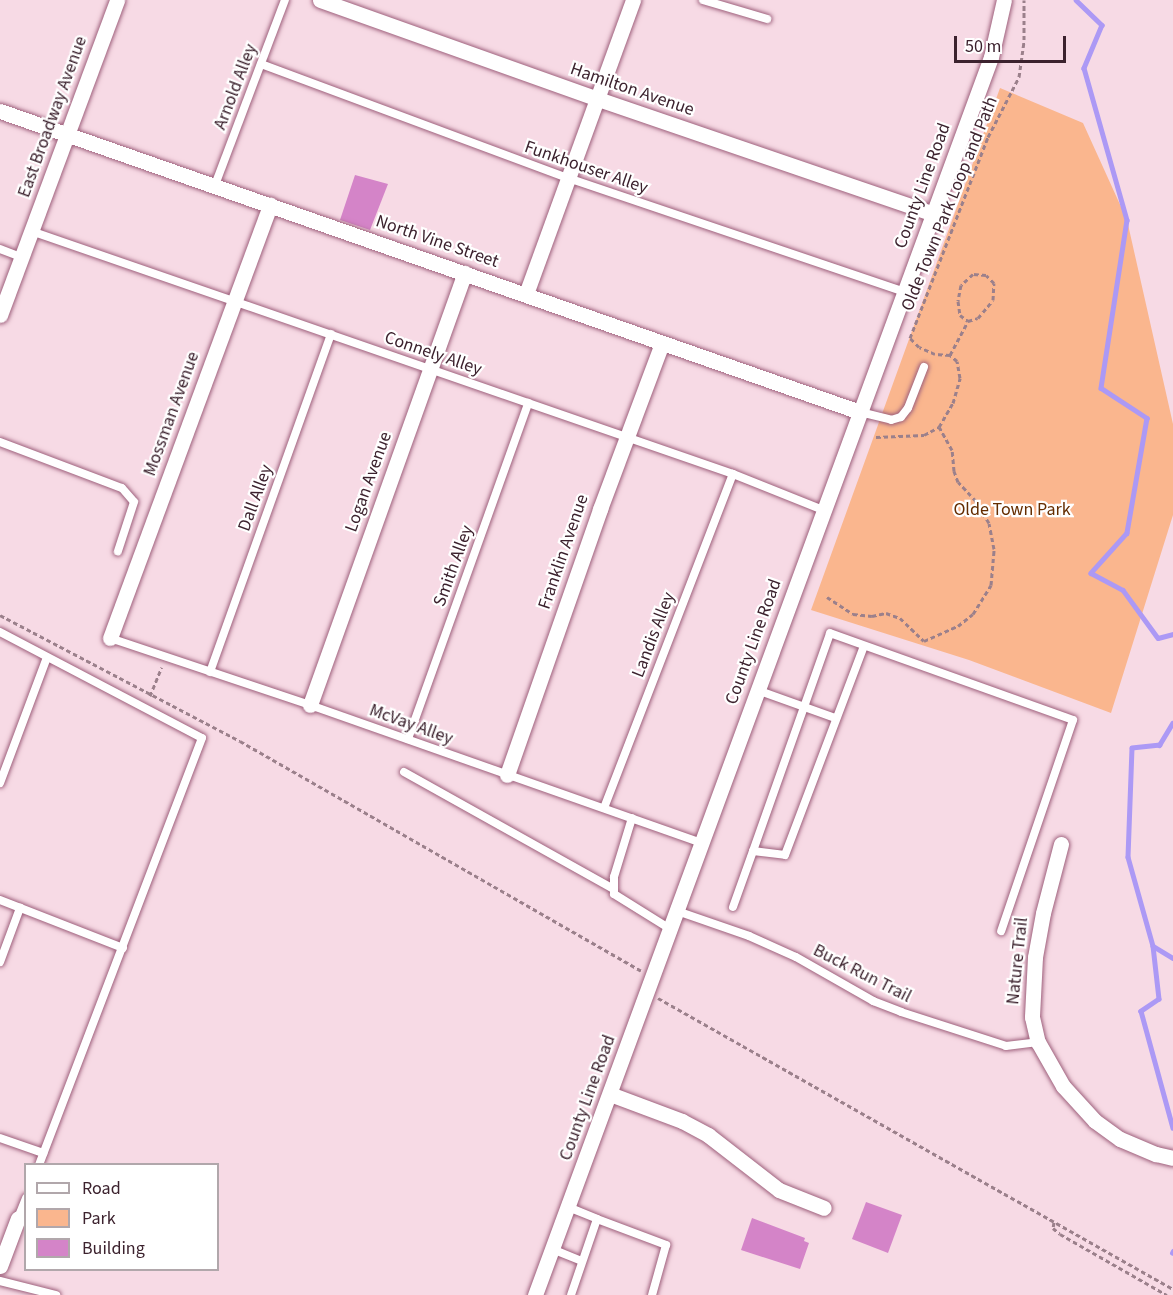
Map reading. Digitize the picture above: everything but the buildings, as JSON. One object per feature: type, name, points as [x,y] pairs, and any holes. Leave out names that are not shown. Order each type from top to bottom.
[{"type":"street","name":"East Broadway Avenue","points":[[0,315],[3,295],[21,257],[117,0]]},
{"type":"street","name":"Hamilton Avenue","points":[[320,0],[597,99],[933,214]]},
{"type":"street","points":[[526,294],[633,0]]},
{"type":"street","name":"County Line Road","points":[[535,1295],[991,57],[1004,0]]},
{"type":"street","name":"North Vine Street","points":[[0,111],[860,412]]},
{"type":"street","name":"Mossman Avenue","points":[[110,638],[270,205]]},
{"type":"street","name":"Logan Avenue","points":[[310,705],[465,273]]},
{"type":"street","name":"Franklin Avenue","points":[[507,775],[662,343]]},
{"type":"street","name":"Nature Trail","points":[[1061,844],[1042,913],[1035,957],[1032,1017],[1038,1042],[1063,1086],[1095,1121],[1120,1139],[1156,1154],[1173,1158]]},
{"type":"street","points":[[610,1094],[682,1121],[708,1135],[779,1190],[824,1208]]},
{"type":"street","points":[[0,1266],[18,1218]]},
{"type":"lane","name":"Arnold Alley","points":[[215,185],[285,0]]},
{"type":"lane","points":[[703,0],[766,19]]},
{"type":"lane","name":"Funkhouser Alley","points":[[261,64],[568,178],[905,292]]},
{"type":"lane","name":"Connely Alley","points":[[31,231],[733,474],[824,510]]},
{"type":"lane","points":[[0,249],[21,257]]},
{"type":"lane","name":"Dall Alley","points":[[210,672],[331,334]]},
{"type":"lane","points":[[860,412],[891,420],[901,417],[909,408],[924,367]]},
{"type":"lane","name":"Smith Alley","points":[[408,739],[528,403]]},
{"type":"lane","points":[[0,442],[122,488],[134,502],[118,551]]},
{"type":"lane","name":"Landis Alley","points":[[604,808],[733,474]]},
{"type":"lane","points":[[0,632],[202,738],[39,1163]]},
{"type":"lane","points":[[733,907],[802,706],[830,633],[1073,720],[1001,931]]},
{"type":"lane","name":"McVay Alley","points":[[110,638],[310,705],[702,843]]},
{"type":"lane","points":[[753,851],[785,855],[864,646]]},
{"type":"lane","points":[[0,783],[47,657]]},
{"type":"lane","points":[[758,690],[835,718]]},
{"type":"lane","points":[[404,772],[612,889],[614,894],[670,929]]},
{"type":"lane","points":[[612,889],[633,818]]},
{"type":"lane","points":[[0,900],[123,948]]},
{"type":"lane","points":[[0,962],[20,908]]},
{"type":"lane","name":"Buck Run Trail","points":[[677,911],[749,936],[796,957],[873,1001],[900,1012],[1006,1046],[1038,1042]]},
{"type":"lane","points":[[0,1138],[43,1154]]},
{"type":"lane","points":[[18,1218],[24,1203]]},
{"type":"lane","points":[[568,1207],[666,1245],[652,1295]]},
{"type":"lane","points":[[571,1295],[597,1218]]},
{"type":"lane","points":[[552,1249],[581,1261]]},
{"type":"lane","points":[[0,1281],[56,1295]]},
{"type":"path","name":"Olde Town Park Loop and Path","points":[[950,355],[935,354],[919,347],[910,338],[988,137],[1019,77],[1024,40],[1024,0]]},
{"type":"path","points":[[876,437],[924,435],[939,427],[953,403],[960,378],[957,361],[950,355],[968,321],[978,318],[993,300],[994,283],[986,275],[973,274],[961,285],[958,301],[960,315],[968,321]]},
{"type":"path","points":[[827,597],[853,614],[872,616],[886,613],[900,618],[924,641],[958,626],[973,614],[991,585],[994,549],[989,523],[976,501],[958,482],[954,471],[952,450],[939,427]]},
{"type":"path","points":[[0,615],[150,696],[240,741],[645,972],[657,998],[1173,1290]]},
{"type":"path","points":[[150,696],[165,657]]},
{"type":"path","points":[[1053,1222],[1053,1228],[1060,1234],[1167,1295]]},
{"type":"green space","name":"Olde Town Park","points":[[1000,88],[1083,123],[1127,220],[1173,424],[1173,515],[1111,713],[969,660],[811,610]]},
{"type":"waterway","points":[[1076,0],[1102,25],[1084,68],[1127,220],[1101,388],[1147,418],[1127,533],[1091,573],[1123,590],[1158,638],[1173,634]]},
{"type":"waterway","points":[[1173,723],[1160,745],[1132,748],[1128,857],[1153,946],[1173,958]]},
{"type":"waterway","points":[[1153,946],[1159,999],[1141,1011],[1173,1128]]}]
